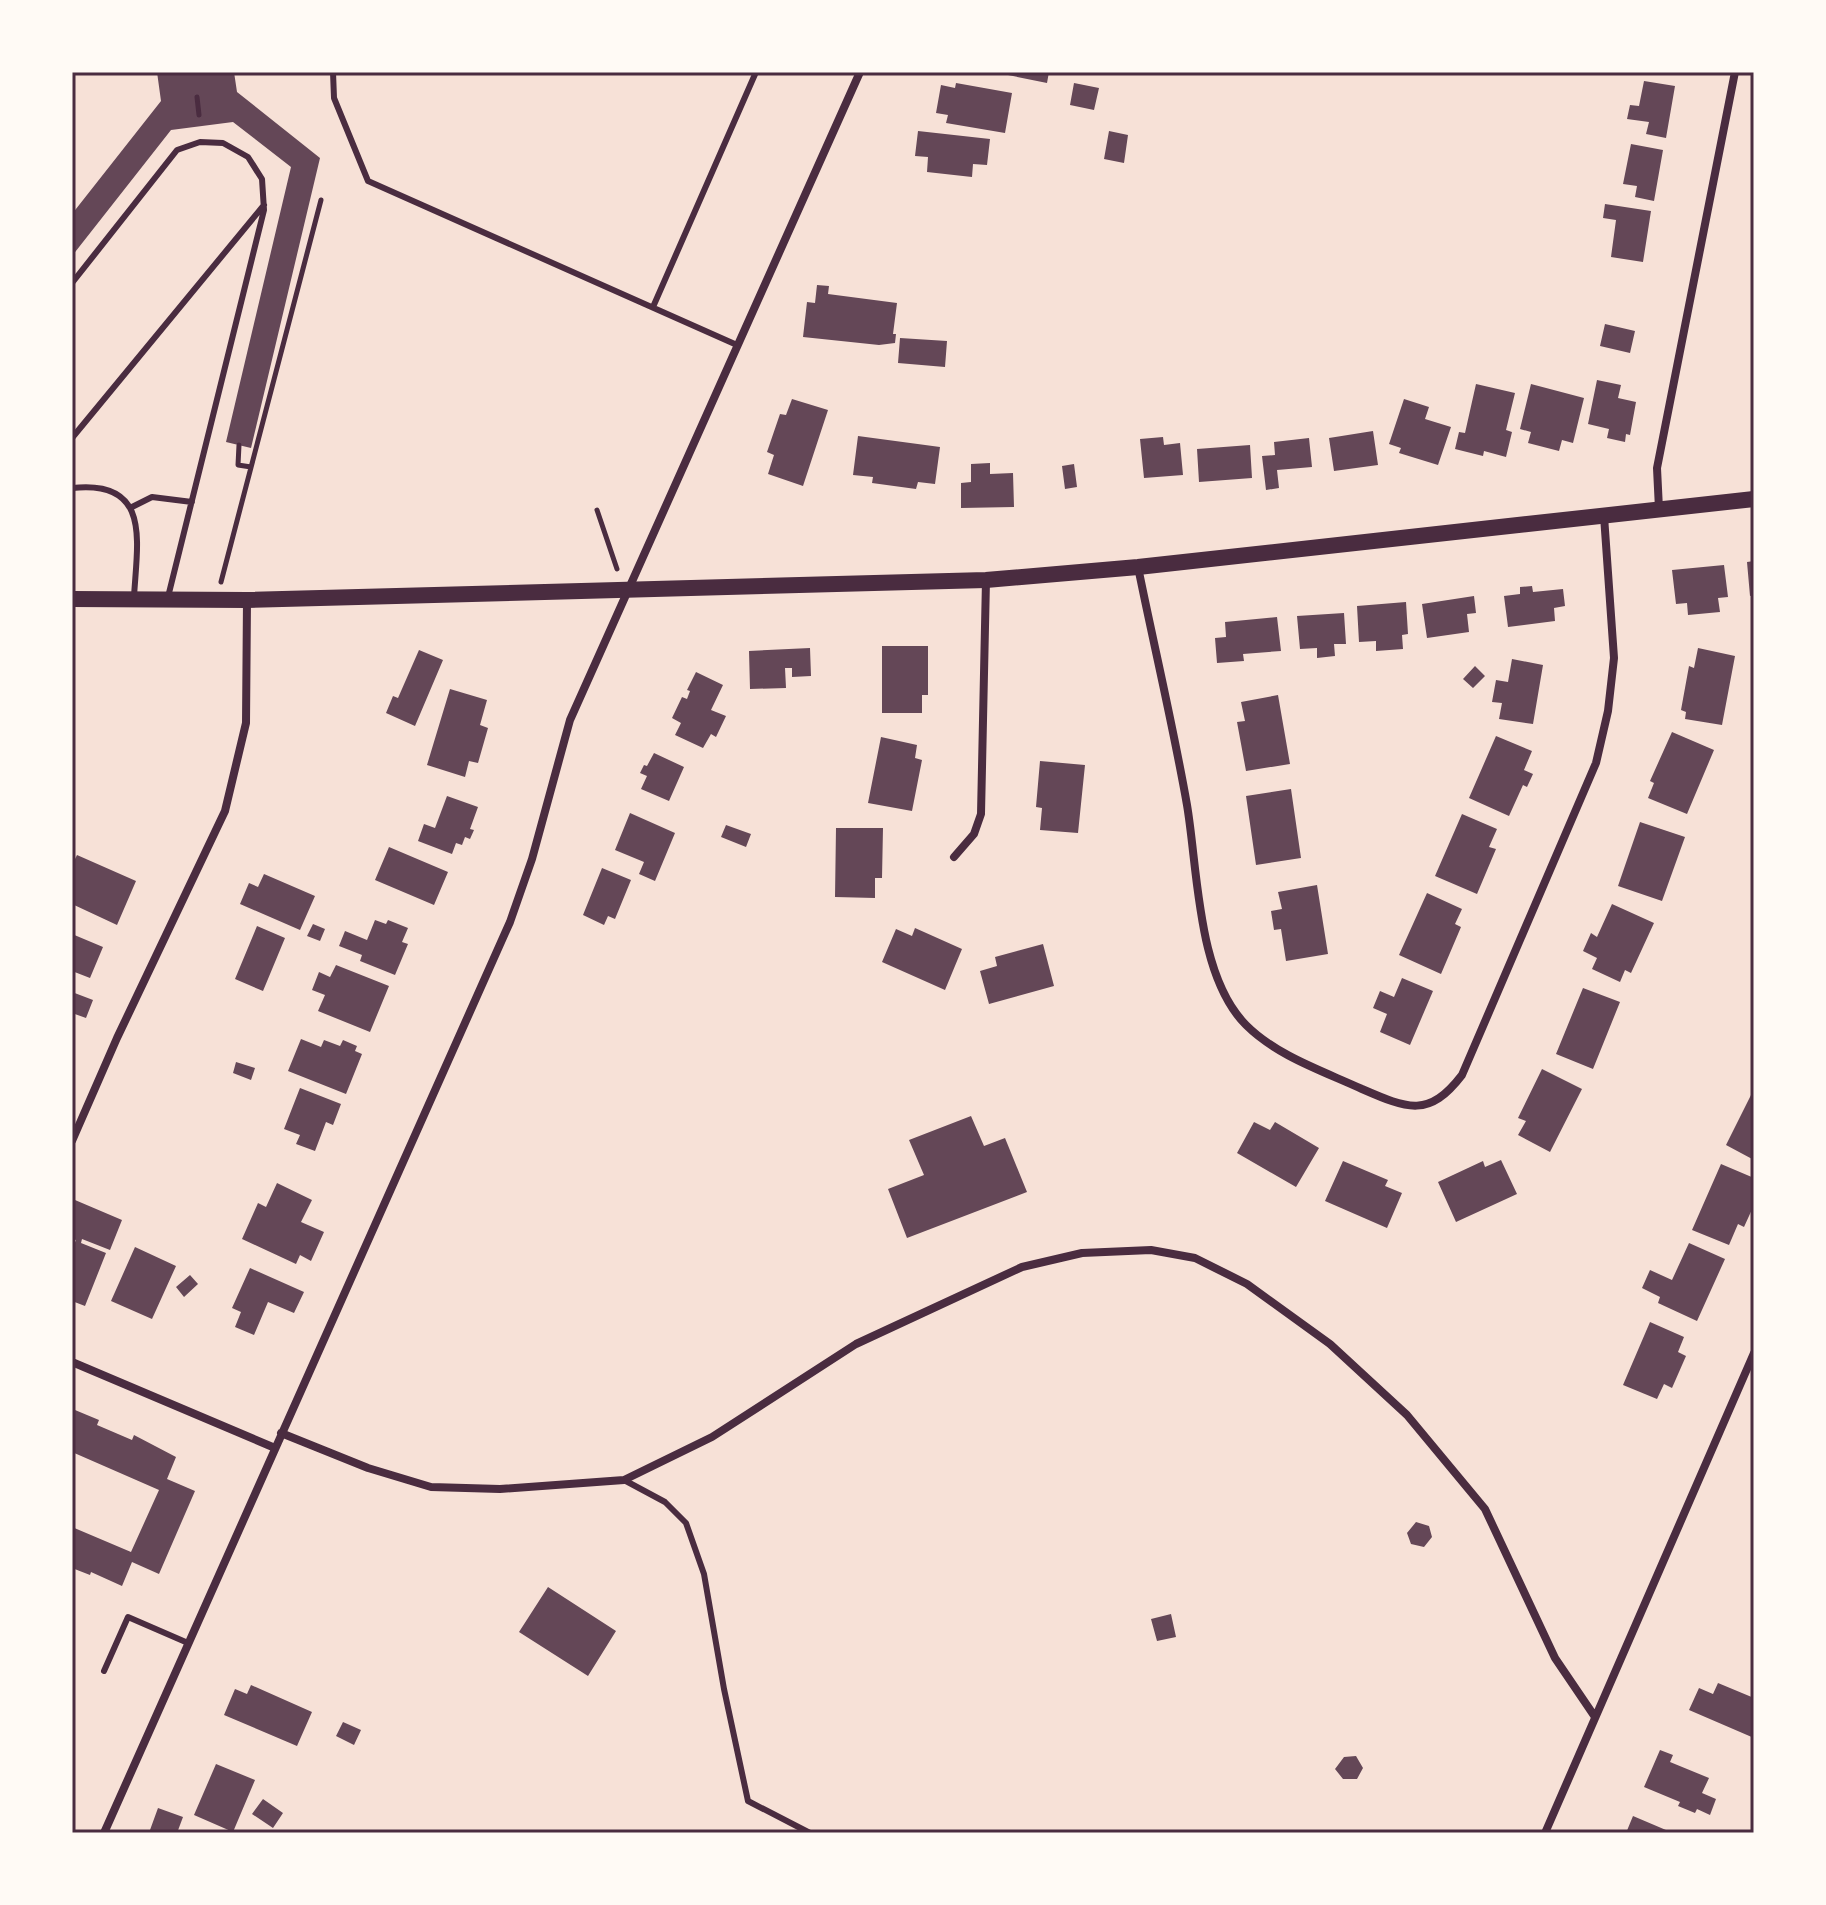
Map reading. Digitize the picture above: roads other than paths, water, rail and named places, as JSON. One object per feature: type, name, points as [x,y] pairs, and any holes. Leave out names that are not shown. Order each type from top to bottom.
[{"type":"main road","points":[[72,599],[216,601],[986,580],[1138,567],[1754,499]]},
{"type":"street","points":[[104,1833],[510,922],[532,859],[570,720],[625,591],[860,72]]},
{"type":"street","points":[[1659,510],[1657,468],[1735,72]]},
{"type":"street","points":[[1138,567],[1187,805],[1208,953],[1223,993],[1245,1024],[1277,1049],[1392,1102],[1422,1106],[1446,1097],[1462,1075],[1596,763],[1608,711],[1614,658],[1604,515]]},
{"type":"street","points":[[954,857],[974,834],[981,814],[986,580]]},
{"type":"street","points":[[72,1141],[117,1038],[225,811],[246,723],[247,600]]},
{"type":"street","points":[[281,1433],[368,1468],[431,1487],[500,1489],[624,1480],[712,1437],[856,1344],[1022,1267],[1082,1253],[1151,1250],[1195,1258],[1247,1284],[1330,1344],[1407,1415],[1485,1509],[1555,1658],[1595,1717]]},
{"type":"street","points":[[1545,1833],[1754,1353]]},
{"type":"street","points":[[72,1362],[275,1448]]},
{"type":"lane","points":[[333,72],[334,98],[368,181],[737,345]]},
{"type":"lane","points":[[653,307],[756,72]]},
{"type":"lane","points":[[72,283],[177,150],[200,142],[223,143],[248,157],[262,179],[264,205],[168,601]]},
{"type":"lane","points":[[72,438],[264,205]]},
{"type":"lane","points":[[72,488],[91,486],[115,493],[132,507],[137,527],[134,601]]},
{"type":"lane","points":[[132,507],[152,497],[192,502]]},
{"type":"lane","points":[[624,1480],[665,1502],[686,1523],[704,1574],[748,1801],[810,1833]]},
{"type":"lane","points":[[104,1671],[128,1617],[188,1643]]}]
